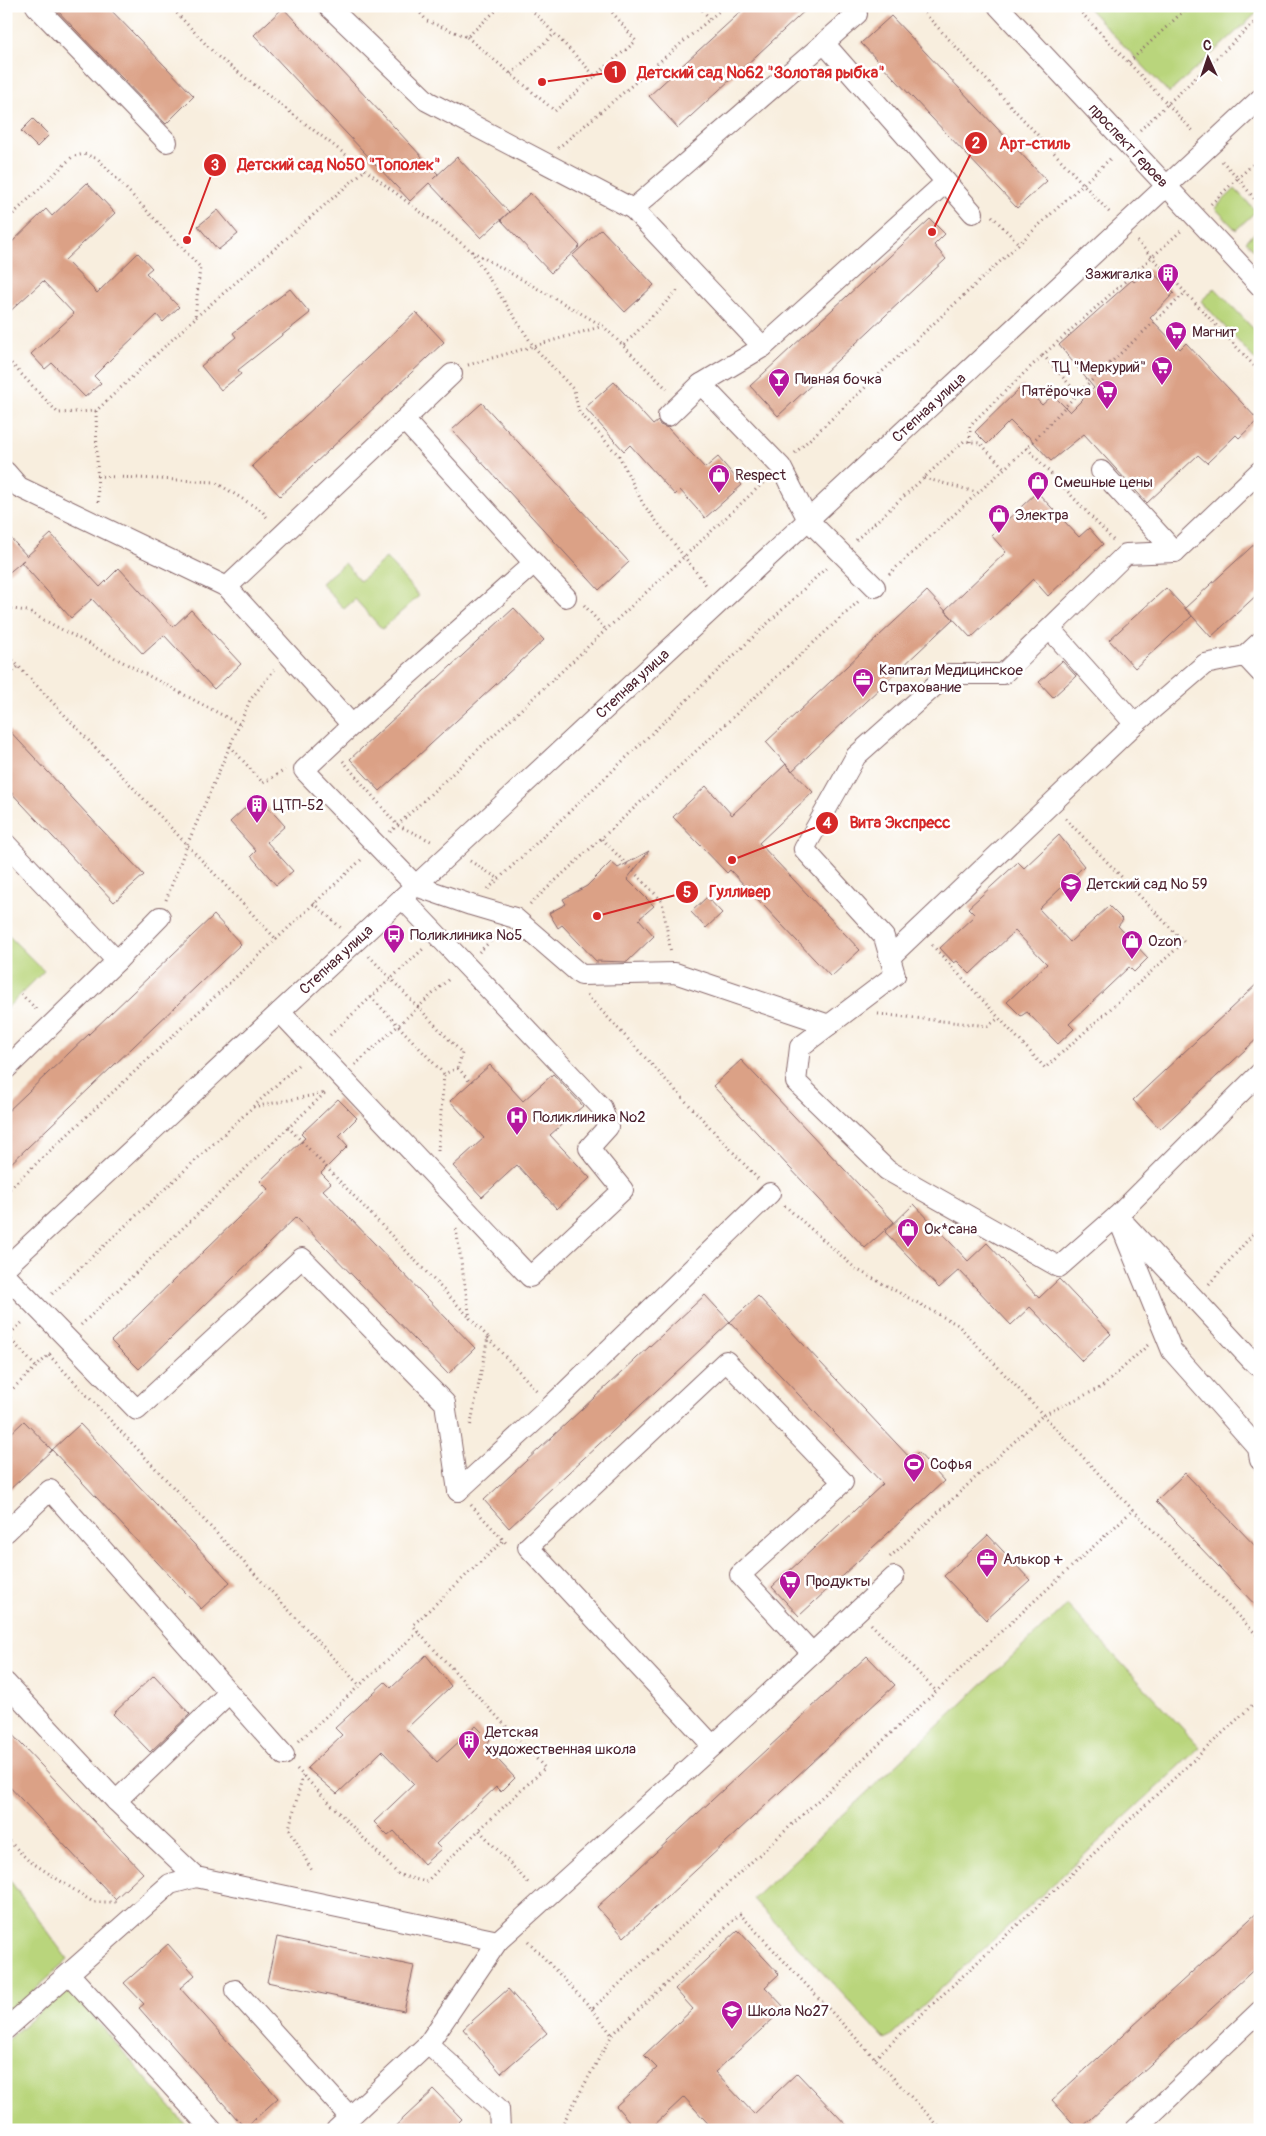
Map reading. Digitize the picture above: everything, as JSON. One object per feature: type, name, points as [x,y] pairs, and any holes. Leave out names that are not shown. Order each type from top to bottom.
[{"type":"street","points":[[36,6],[168,142]]},
{"type":"street","points":[[328,6],[427,101],[633,209],[763,347]]},
{"type":"street","name":"проспект Героев","points":[[998,6],[1260,286]]},
{"type":"street","points":[[633,209],[857,14]]},
{"type":"street","points":[[824,43],[973,213]]},
{"type":"street","name":"Степная улица","points":[[6,1267],[1260,99]]},
{"type":"street","points":[[675,410],[701,384],[763,347],[946,182]]},
{"type":"street","points":[[227,587],[452,374]]},
{"type":"street","points":[[701,384],[781,467],[808,520],[875,587]]},
{"type":"street","points":[[404,420],[566,597]]},
{"type":"street","points":[[1100,471],[1175,552]]},
{"type":"street","points":[[1260,471],[1175,552],[1126,554],[1003,674],[948,674],[856,756],[804,849],[884,936],[895,974],[800,1047],[796,1082],[887,1170],[1059,1267],[1117,1216],[1260,1073]]},
{"type":"street","points":[[6,472],[19,487],[227,587],[352,725]]},
{"type":"street","points":[[280,1012],[530,1277],[623,1190],[589,1148],[608,1127],[602,1108],[438,936],[378,844],[304,770],[534,563]]},
{"type":"street","points":[[1050,629],[1135,724]]},
{"type":"street","points":[[890,956],[1135,724],[1205,664],[1245,656],[1260,642]]},
{"type":"street","points":[[1245,656],[1260,672]]},
{"type":"street","points":[[6,844],[118,961]]},
{"type":"street","points":[[409,892],[471,905],[516,918],[581,974],[675,973],[830,1025]]},
{"type":"street","points":[[6,1069],[118,961],[160,916]]},
{"type":"street","points":[[458,1491],[551,1406],[770,1192]]},
{"type":"street","points":[[1117,1216],[1256,1365],[1260,1362]]},
{"type":"street","points":[[1117,1216],[1172,1351],[1258,1448],[1260,1460]]},
{"type":"street","points":[[6,1276],[137,1410],[302,1258],[445,1403],[458,1491]]},
{"type":"street","points":[[713,1746],[528,1547],[726,1361],[843,1482],[740,1574],[812,1653]]},
{"type":"street","points":[[6,1532],[50,1490],[199,1657],[228,1694],[284,1755]]},
{"type":"street","points":[[235,1990],[343,2124],[428,2044],[498,1941],[713,1746],[812,1653],[889,1569]]},
{"type":"street","points":[[6,1683],[116,1801],[196,1877]]},
{"type":"street","points":[[116,1801],[228,1694]]},
{"type":"street","points":[[6,2030],[170,1884],[196,1877],[498,1941]]},
{"type":"street","points":[[69,1974],[212,2130]]},
{"type":"street","points":[[1135,2130],[1260,2010]]},
{"type":"street","points":[[428,2044],[499,2109],[500,2130]]},
{"type":"path","points":[[170,6],[217,56],[470,250],[603,326],[624,345],[675,410]]},
{"type":"path","points":[[414,6],[427,21],[467,37],[555,111],[636,40],[607,6]]},
{"type":"path","points":[[467,37],[501,6]]},
{"type":"path","points":[[528,6],[595,76]]},
{"type":"path","points":[[699,6],[710,19]]},
{"type":"path","points":[[548,164],[555,152],[725,6]]},
{"type":"path","points":[[918,6],[1260,372]]},
{"type":"path","points":[[1075,6],[1168,104]]},
{"type":"path","points":[[1129,62],[1190,6]]},
{"type":"path","points":[[6,1192],[1084,184],[1260,17]]},
{"type":"path","points":[[511,74],[554,34]]},
{"type":"path","points":[[6,221],[72,157],[84,154],[98,159],[200,267],[195,318]]},
{"type":"path","points":[[1260,158],[1238,178],[1260,206]]},
{"type":"path","points":[[6,358],[58,412],[96,411],[195,318],[365,170]]},
{"type":"path","points":[[470,250],[534,346],[574,390],[579,412],[619,456],[643,504],[685,556],[719,603]]},
{"type":"path","points":[[970,442],[970,425],[1043,355],[1153,258]]},
{"type":"path","points":[[624,345],[693,274]]},
{"type":"path","points":[[471,905],[841,554],[964,441],[980,443],[1004,468],[1026,448],[1077,394],[1185,293]]},
{"type":"path","points":[[1043,355],[1077,394]]},
{"type":"path","points":[[96,411],[99,525]]},
{"type":"path","points":[[1026,448],[1126,554]]},
{"type":"path","points":[[97,476],[216,482],[262,511],[271,523]]},
{"type":"path","points":[[924,478],[976,493]]},
{"type":"path","points":[[6,608],[27,611],[239,724]]},
{"type":"path","points":[[6,653],[276,939]]},
{"type":"path","points":[[268,663],[281,676]]},
{"type":"path","points":[[6,678],[19,666]]},
{"type":"path","points":[[160,916],[187,845],[250,700],[274,670]]},
{"type":"path","points":[[330,745],[398,825],[453,850],[498,879]]},
{"type":"path","points":[[230,746],[263,783],[298,763],[304,770]]},
{"type":"path","points":[[918,930],[1045,1068],[1184,942],[1051,803]]},
{"type":"path","points":[[602,838],[662,901],[675,973]]},
{"type":"path","points":[[314,903],[356,942],[462,1053],[458,1068]]},
{"type":"path","points":[[36,1367],[7,1337],[438,936]]},
{"type":"path","points":[[582,990],[770,1192]]},
{"type":"path","points":[[371,997],[444,1074],[443,1185],[470,1318]]},
{"type":"path","points":[[848,1011],[988,1026],[999,1018]]},
{"type":"path","points":[[444,1074],[458,1068]]},
{"type":"path","points":[[458,1068],[471,1083]]},
{"type":"path","points":[[253,1108],[326,1093]]},
{"type":"path","points":[[288,1127],[551,1406]]},
{"type":"path","points":[[1195,1300],[1260,1226]]},
{"type":"path","points":[[889,1569],[1043,1415],[1102,1387],[1164,1331]]},
{"type":"path","points":[[469,1433],[488,1337]]},
{"type":"path","points":[[49,1355],[360,1686]]},
{"type":"path","points":[[458,1491],[511,1548]]},
{"type":"path","points":[[1133,1510],[1260,1638]]},
{"type":"path","points":[[418,1632],[284,1755],[399,1875],[426,1882],[478,1830],[545,1768],[413,1625],[504,1540]]},
{"type":"path","points":[[875,2058],[1260,1698]]},
{"type":"path","points":[[303,1776],[289,1828],[313,1873]]},
{"type":"path","points":[[478,1830],[519,1873]]},
{"type":"path","points":[[6,1838],[28,1860],[93,1902],[148,1903]]},
{"type":"path","points":[[568,2130],[563,2123],[612,2035],[740,1914],[942,2130]]},
{"type":"path","points":[[592,2009],[612,2035]]},
{"type":"green space","points":[[1086,6],[1260,6],[1260,10],[1169,93]]},
{"type":"green space","points":[[1235,189],[1256,211],[1236,230],[1215,208]]},
{"type":"green space","points":[[1260,228],[1260,256],[1246,241]]},
{"type":"green space","points":[[1215,288],[1260,336],[1260,365],[1201,301]]},
{"type":"green space","points":[[386,558],[419,596],[382,629],[355,599],[344,609],[321,583],[345,563],[360,581]]},
{"type":"green space","points":[[6,935],[44,971],[6,1009]]},
{"type":"green space","points":[[1067,1605],[1200,1747],[886,2040],[753,1899]]},
{"type":"green space","points":[[6,1875],[68,1960],[6,2016]]},
{"type":"green space","points":[[68,1987],[190,2130],[6,2130],[6,2041]]},
{"type":"building","points":[[53,6],[107,6],[194,96],[166,124]]},
{"type":"building","points":[[747,6],[810,6],[678,128],[649,96]]},
{"type":"building","points":[[283,8],[438,174],[433,179],[457,157],[509,212],[481,238],[429,183],[410,201],[254,35]]},
{"type":"building","points":[[891,16],[1047,181],[1017,208],[861,43]]},
{"type":"building","points":[[33,119],[49,135],[37,147],[21,131]]},
{"type":"building","points":[[87,183],[115,213],[65,260],[97,293],[138,253],[152,268],[146,273],[179,307],[163,322],[157,315],[114,356],[94,376],[101,383],[85,397],[52,363],[45,369],[31,354],[74,314],[43,281],[6,315],[6,248],[46,209],[52,216]]},
{"type":"building","points":[[530,193],[580,246],[551,273],[501,220]]},
{"type":"building","points":[[218,210],[238,234],[218,250],[198,226]]},
{"type":"building","points":[[930,219],[945,234],[934,245],[946,259],[778,416],[750,386]]},
{"type":"building","points":[[601,229],[654,285],[625,312],[572,256]]},
{"type":"building","name":"ТЦ \"Меркурий\"","points":[[1149,269],[1174,293],[1150,318],[1180,349],[1186,343],[1258,420],[1239,438],[1236,435],[1207,463],[1198,455],[1147,503],[1084,434],[1051,461],[1027,435],[1025,436],[1010,421],[987,444],[975,432],[1023,385],[1042,405],[1053,395],[1070,412],[1094,388],[1059,345],[1132,280],[1134,282]]},
{"type":"building","points":[[290,289],[310,313],[238,370],[241,374],[221,390],[201,366],[236,337],[233,333]]},
{"type":"building","points":[[416,312],[444,342],[280,496],[252,466]]},
{"type":"building","points":[[614,382],[653,425],[658,421],[660,425],[668,428],[705,468],[718,457],[742,485],[705,518],[680,490],[675,495],[630,445],[624,451],[585,408]]},
{"type":"building","points":[[482,403],[629,562],[599,590],[452,430]]},
{"type":"building","points":[[1037,492],[1079,537],[1089,528],[1103,544],[1048,596],[1033,579],[971,638],[945,610],[1006,552],[991,535]]},
{"type":"building","points":[[6,533],[27,556],[51,534],[100,587],[119,568],[173,627],[191,610],[241,664],[214,689],[164,635],[143,654],[92,599],[71,618],[21,562],[6,575]]},
{"type":"building","points":[[1260,539],[1260,592],[1211,637],[1185,608]]},
{"type":"building","points":[[1166,588],[1192,616],[1135,668],[1109,640]]},
{"type":"building","points":[[927,591],[953,619],[792,771],[766,742]]},
{"type":"building","points":[[514,608],[544,640],[380,791],[350,759]]},
{"type":"building","points":[[1062,661],[1076,676],[1053,697],[1039,682]]},
{"type":"building","points":[[6,727],[144,875],[114,902],[6,787]]},
{"type":"building","points":[[786,764],[813,792],[759,843],[860,950],[831,977],[730,870],[727,873],[673,817],[706,786],[732,815]]},
{"type":"building","name":"ЦТП-52","points":[[258,796],[285,826],[267,842],[293,871],[276,885],[251,856],[256,851],[230,822]]},
{"type":"building","points":[[1059,835],[1084,866],[1039,909],[1070,942],[1109,906],[1123,920],[1118,926],[1148,958],[1134,972],[1129,967],[1069,1024],[1074,1029],[1058,1044],[1027,1012],[1021,1016],[1007,1002],[1047,964],[1015,931],[970,974],[957,961],[954,963],[940,948],[975,915],[968,908],[1018,862],[1024,868]]},
{"type":"building","points":[[649,851],[627,879],[654,906],[639,919],[654,936],[627,962],[596,961],[562,925],[558,928],[549,913],[566,904],[563,899],[587,886],[611,862],[618,868]]},
{"type":"building","points":[[707,897],[722,913],[706,928],[691,912]]},
{"type":"building","points":[[214,915],[241,944],[6,1168],[6,1113]]},
{"type":"building","points":[[1260,981],[1260,1036],[1160,1129],[1133,1100]]},
{"type":"building","points":[[741,1060],[894,1222],[865,1248],[713,1086]]},
{"type":"building","name":"Поликлиника №2","points":[[490,1065],[523,1101],[553,1074],[583,1106],[550,1135],[590,1178],[557,1209],[517,1165],[482,1197],[453,1166],[484,1138],[450,1101]]},
{"type":"building","points":[[338,1099],[357,1118],[339,1136],[348,1146],[321,1173],[331,1183],[323,1190],[475,1348],[448,1374],[296,1217],[139,1369],[111,1341],[268,1189],[260,1181],[305,1138],[301,1134]]},
{"type":"building","points":[[914,1204],[968,1261],[987,1243],[1039,1298],[1059,1279],[1111,1334],[1082,1361],[1030,1307],[1011,1325],[959,1270],[939,1288],[885,1232]]},
{"type":"building","points":[[705,1295],[730,1322],[509,1528],[484,1500]]},
{"type":"building","points":[[758,1296],[911,1459],[918,1452],[944,1481],[799,1616],[772,1587],[883,1484],[730,1322]]},
{"type":"building","points":[[24,1421],[52,1450],[6,1493],[6,1438]]},
{"type":"building","points":[[80,1424],[230,1582],[201,1609],[52,1450]]},
{"type":"building","points":[[1185,1473],[1260,1551],[1260,1610],[1156,1501]]},
{"type":"building","name":"Алькор +","points":[[988,1535],[1030,1580],[986,1620],[944,1576]]},
{"type":"building","name":"Детская художественная школа","points":[[426,1655],[451,1686],[406,1729],[437,1762],[476,1726],[490,1740],[485,1746],[515,1778],[501,1792],[496,1787],[436,1844],[441,1849],[424,1864],[394,1831],[388,1836],[374,1822],[414,1784],[382,1751],[337,1794],[307,1768],[342,1735],[335,1728],[385,1682],[391,1688]]},
{"type":"building","points":[[867,1656],[895,1685],[624,1937],[597,1907]]},
{"type":"building","points":[[154,1675],[190,1714],[150,1752],[113,1714]]},
{"type":"building","points":[[6,1728],[143,1873],[115,1899],[6,1783]]},
{"type":"building","points":[[1260,1910],[1260,1964],[1079,2130],[1052,2100]]},
{"type":"building","name":"Школа №27","points":[[738,1930],[779,1974],[765,1987],[785,2008],[715,2072],[754,2114],[797,2073],[851,2130],[714,2130],[684,2097],[649,2130],[620,2130],[629,2121],[616,2106],[657,2068],[644,2055],[693,2009],[675,1989]]},
{"type":"building","points":[[277,1937],[414,1966],[404,2011],[267,1982]]},
{"type":"building","points":[[168,1944],[195,1975],[180,1988],[278,2098],[245,2128],[139,2008],[144,2004],[124,1983]]},
{"type":"building","points":[[508,1989],[547,2033],[501,2073],[463,2029]]},
{"type":"building","points":[[434,2090],[462,2119],[451,2130],[391,2130]]},
{"type":"place","name":"Детский сад №62 \"Золотая рыбка\"","points":[[542,82]]},
{"type":"place","name":"Арт-стиль","points":[[932,232]]},
{"type":"place","name":"Детский сад №50 \"Тополек\"","points":[[187,240]]},
{"type":"place","name":"Зажигалка","points":[[1168,293]]},
{"type":"place","name":"Магнит","points":[[1176,351]]},
{"type":"place","name":"ТЦ \"Меркурий\"","points":[[1162,386]]},
{"type":"place","name":"Пивная бочка","points":[[779,398]]},
{"type":"place","name":"Пятёрочка","points":[[1107,410]]},
{"type":"place","name":"Respect","points":[[719,494]]},
{"type":"place","name":"Смешные цены","points":[[1038,501]]},
{"type":"place","name":"Электра","points":[[999,534]]},
{"type":"place","name":"Капитал Медицинское Страхование","points":[[863,698]]},
{"type":"place","name":"ЦТП-52","points":[[257,824]]},
{"type":"place","name":"Вита Экспресс","points":[[732,860]]},
{"type":"place","name":"Детский сад № 59","points":[[1071,903]]},
{"type":"place","name":"Гулливер","points":[[597,916]]},
{"type":"place","name":"Поликлиника №5","points":[[394,954]]},
{"type":"place","name":"Ozon","points":[[1132,960]]},
{"type":"place","name":"Поликлиника №2","points":[[517,1136]]},
{"type":"place","name":"Ок*сана","points":[[908,1248]]},
{"type":"place","name":"Софья","points":[[914,1483]]},
{"type":"place","name":"Алькор +","points":[[987,1578]]},
{"type":"place","name":"Продукты","points":[[790,1600]]},
{"type":"place","name":"Детская художественная школа","points":[[469,1760]]},
{"type":"place","name":"Школа №27","points":[[732,2030]]}]
